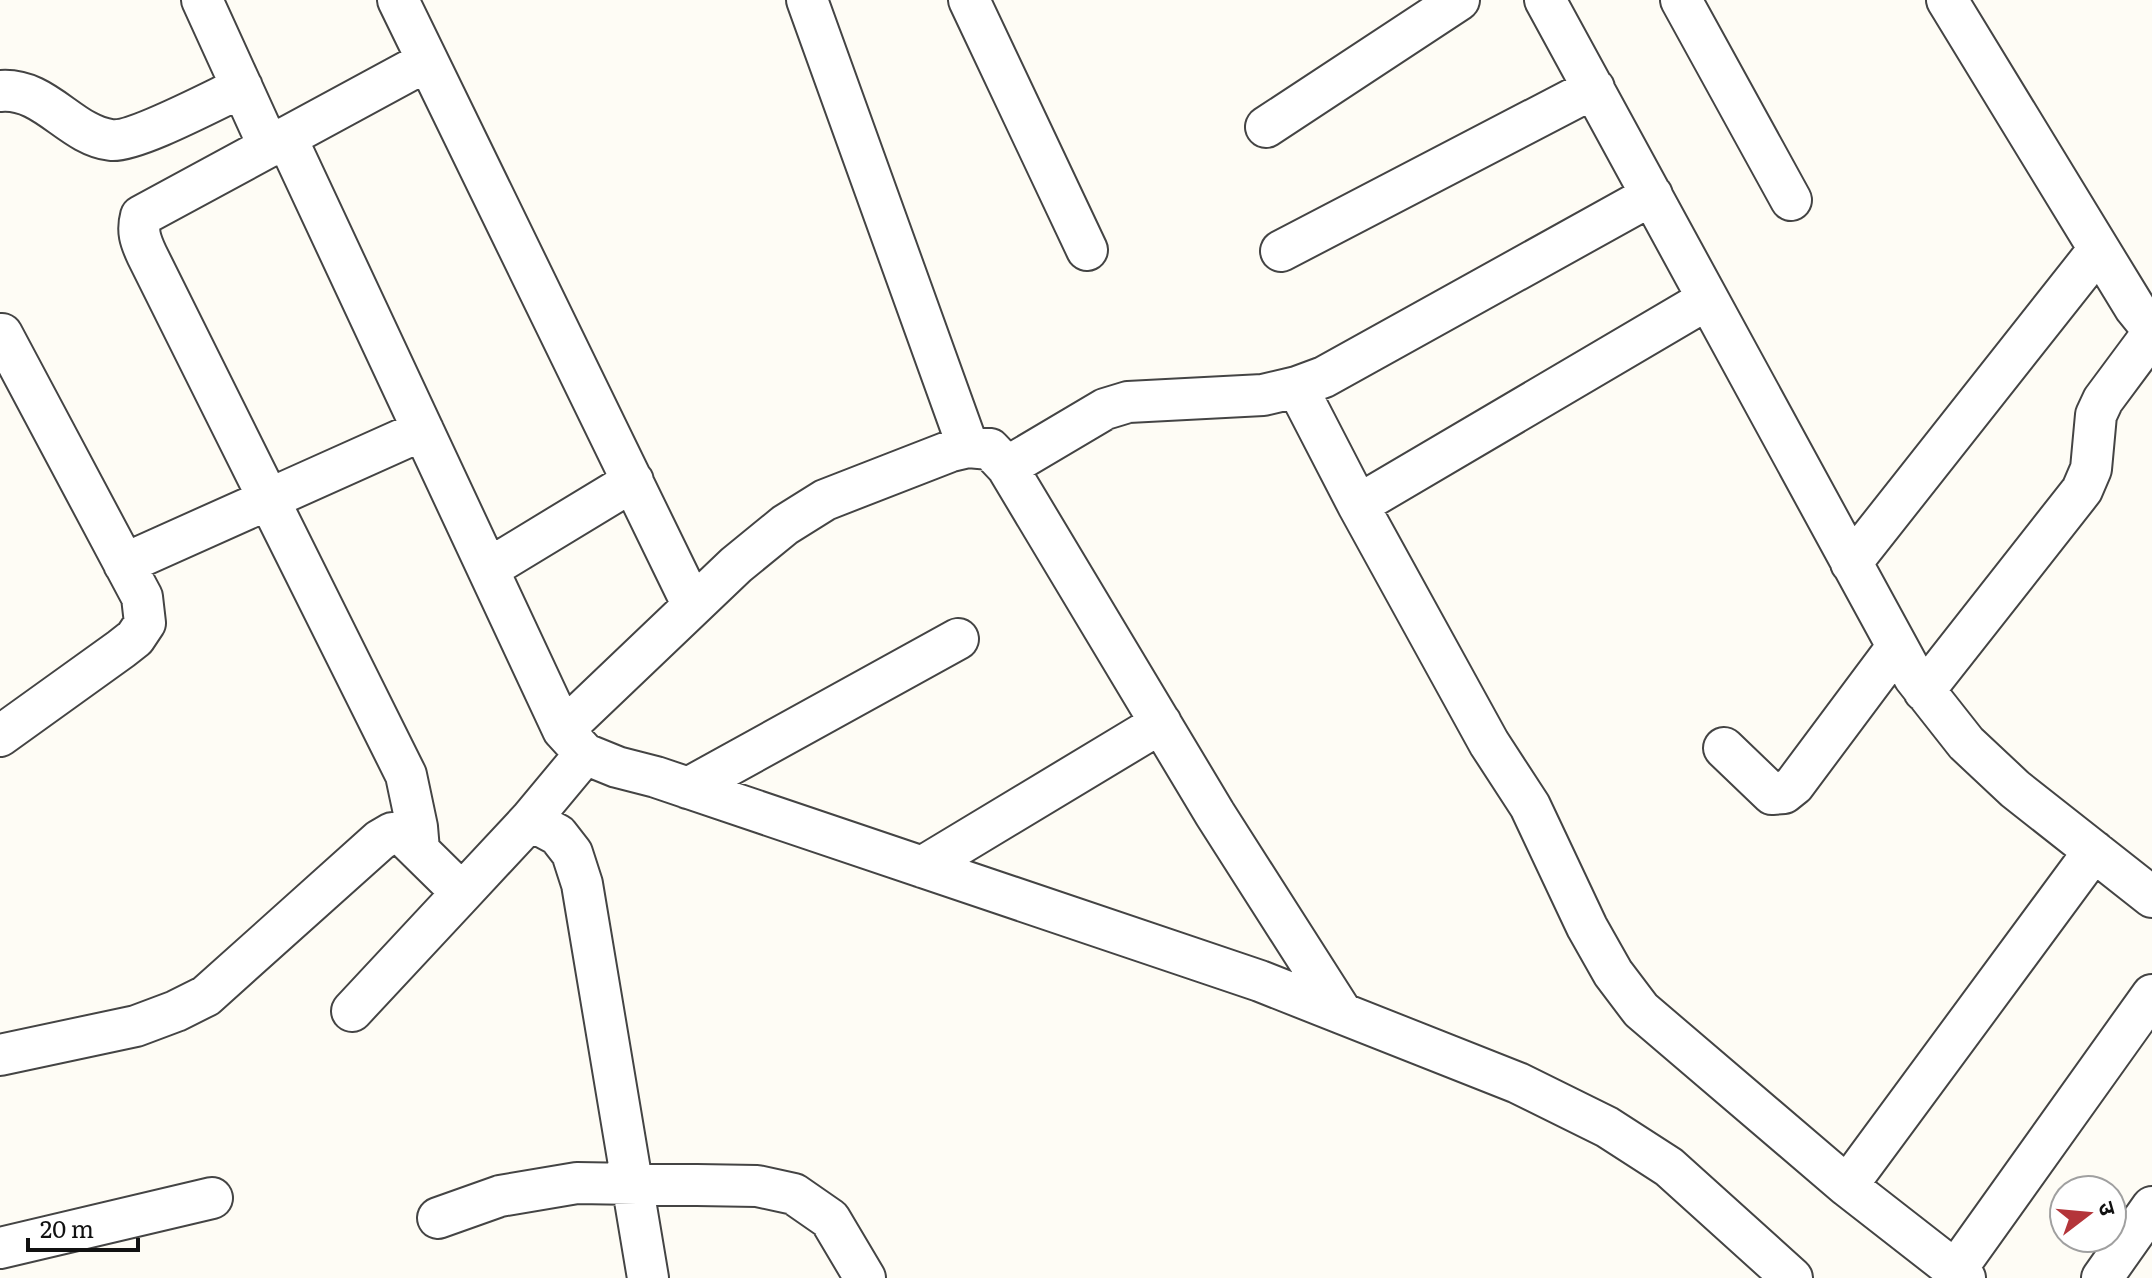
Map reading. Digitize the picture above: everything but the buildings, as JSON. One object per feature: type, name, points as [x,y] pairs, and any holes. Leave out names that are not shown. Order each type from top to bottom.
[{"type":"street","points":[[202,0],[242,87],[278,142],[423,430],[574,742],[617,767],[688,788],[1260,981],[1518,1083],[1607,1127],[1669,1167],[1792,1278]]},
{"type":"street","points":[[398,0],[693,606]]},
{"type":"street","points":[[807,0],[968,447]]},
{"type":"street","points":[[969,0],[1087,250]]},
{"type":"street","points":[[1266,127],[1459,0]]},
{"type":"street","points":[[1545,0],[1914,677],[1966,743],[2005,779],[2152,897]]},
{"type":"street","points":[[1681,0],[1791,200]]},
{"type":"street","points":[[1924,691],[2082,490],[2091,469],[2096,415],[2103,400],[2152,332],[1947,0]]},
{"type":"street","points":[[419,850],[406,775],[147,255],[138,226],[141,216],[427,61]]},
{"type":"street","points":[[0,91],[40,100],[87,133],[112,141],[134,137],[242,87]]},
{"type":"street","points":[[1281,251],[1594,88]]},
{"type":"street","points":[[1007,467],[1105,409],[1128,402],[1263,395],[1324,377],[1652,195]]},
{"type":"street","points":[[1851,563],[2099,249]]},
{"type":"street","points":[[1358,505],[1708,299]]},
{"type":"street","points":[[0,736],[135,638],[145,623],[142,597],[2,334]]},
{"type":"street","points":[[1297,387],[1489,743],[1530,806],[1587,927],[1613,973],[1641,1010],[1847,1186],[1960,1274],[2152,995]]},
{"type":"street","points":[[124,564],[423,430]]},
{"type":"street","points":[[352,1011],[530,820],[574,742],[693,606],[748,555],[785,525],[825,500],[968,447],[990,449],[1007,467],[1215,814],[1342,1013]]},
{"type":"street","points":[[488,569],[633,481]]},
{"type":"street","points":[[688,788],[958,639]]},
{"type":"street","points":[[1724,748],[1772,794],[1784,793],[1794,785],[1897,647]]},
{"type":"street","points":[[922,867],[1161,723]]},
{"type":"street","points":[[530,820],[558,835],[572,853],[582,884],[648,1278]]},
{"type":"street","points":[[0,1055],[136,1026],[206,996],[380,840],[392,833],[403,835],[462,893]]},
{"type":"street","points":[[1847,1186],[2094,851]]},
{"type":"street","points":[[438,1218],[500,1196],[577,1183],[757,1186],[794,1194],[830,1219],[865,1278]]},
{"type":"street","points":[[0,1248],[212,1198]]},
{"type":"street","points":[[2102,1278],[2152,1207]]}]
